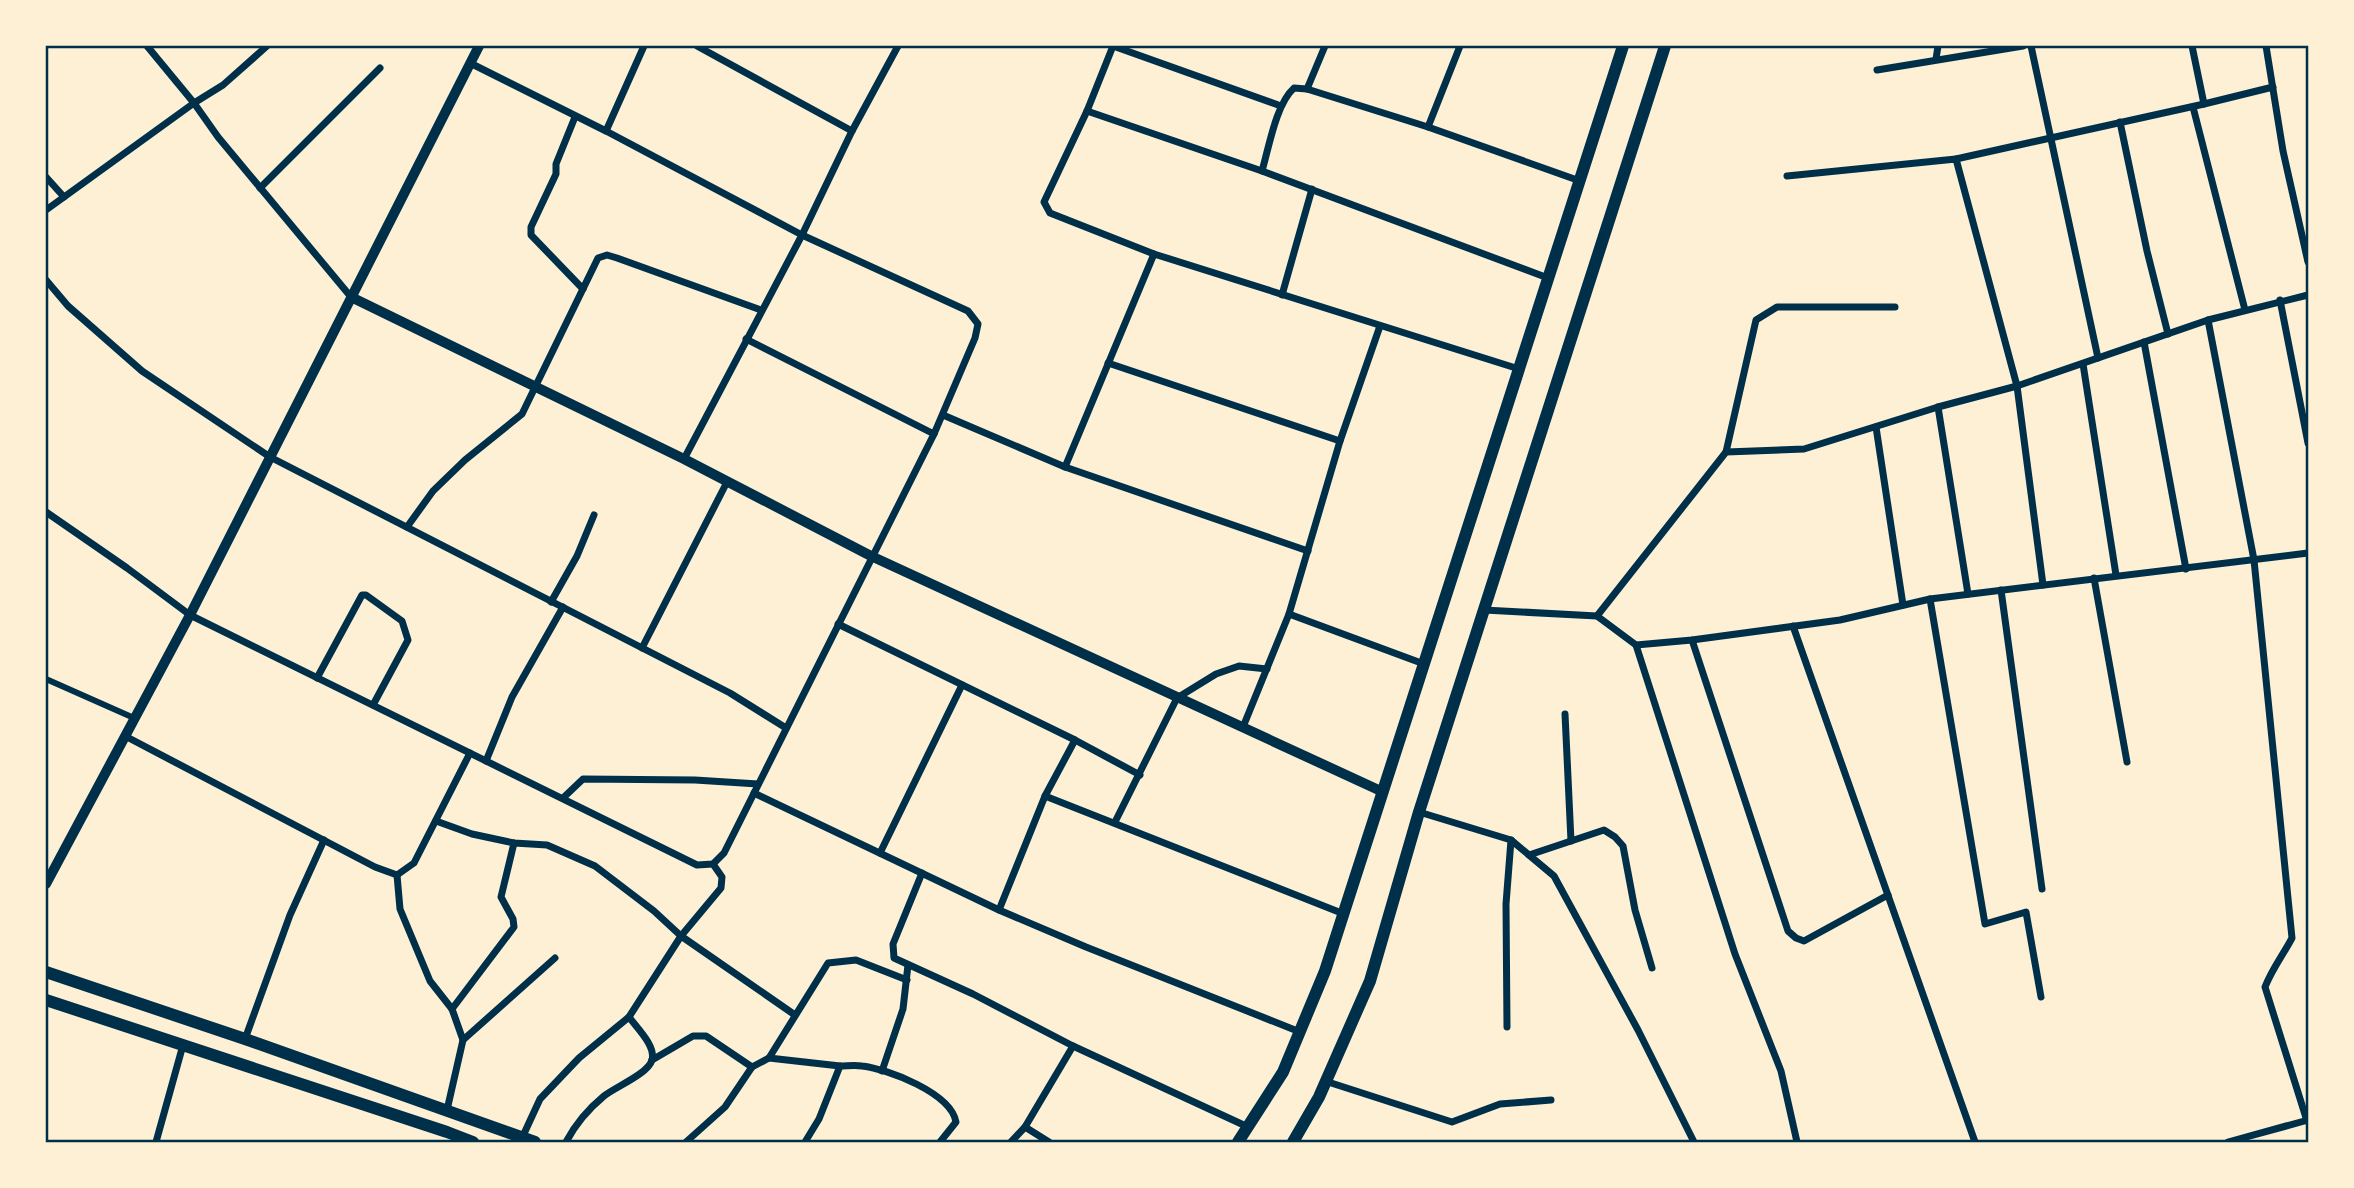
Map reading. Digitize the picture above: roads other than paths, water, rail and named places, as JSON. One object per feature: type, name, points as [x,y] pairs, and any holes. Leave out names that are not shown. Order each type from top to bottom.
[{"type":"main road","points":[[46,884],[190,615],[479,46]]},
{"type":"main road","points":[[1238,1143],[1283,1072],[1325,971],[1623,46]]},
{"type":"main road","points":[[1293,1143],[1325,1081],[1370,981],[1419,812],[1665,46]]},
{"type":"main road","points":[[46,972],[245,1039],[528,1140]]},
{"type":"main road","points":[[46,1000],[447,1132],[473,1143]]},
{"type":"street","points":[[147,46],[218,137],[351,297],[684,459],[871,556],[1383,792]]},
{"type":"street","points":[[46,210],[223,85],[267,46]]},
{"type":"street","points":[[607,131],[645,46]]},
{"type":"street","points":[[697,46],[852,131]]},
{"type":"street","points":[[684,459],[898,46]]},
{"type":"street","points":[[1281,106],[1113,46],[1087,111],[1044,202],[1050,213],[1154,254],[1519,369]]},
{"type":"street","points":[[1307,89],[1325,46]]},
{"type":"street","points":[[1428,127],[1460,46]]},
{"type":"street","points":[[1936,59],[1938,46]]},
{"type":"street","points":[[1877,70],[2023,46]]},
{"type":"street","points":[[2031,46],[2098,358]]},
{"type":"street","points":[[2192,46],[2204,104]]},
{"type":"street","points":[[2266,46],[2283,151],[2308,262]]},
{"type":"street","points":[[46,512],[190,615],[697,865],[713,864],[724,853],[934,434],[975,338],[978,324],[968,310],[802,235],[607,131],[470,63]]},
{"type":"street","points":[[260,188],[380,68]]},
{"type":"street","points":[[1787,176],[1956,159],[2273,87]]},
{"type":"street","points":[[1262,171],[1281,106],[1287,95],[1294,89],[1307,89],[1428,127],[1580,181]]},
{"type":"street","points":[[2193,107],[2245,310]]},
{"type":"street","points":[[1087,111],[1312,189],[1548,278]]},
{"type":"street","points":[[575,117],[556,164],[556,174],[531,227],[531,235],[583,289]]},
{"type":"street","points":[[2120,122],[2144,238],[2168,334]]},
{"type":"street","points":[[1956,159],[2017,386],[2043,584]]},
{"type":"street","points":[[46,177],[64,197]]},
{"type":"street","points":[[1282,295],[1312,189]]},
{"type":"street","points":[[1065,467],[1154,254]]},
{"type":"street","points":[[407,527],[433,491],[465,460],[522,414],[597,258],[607,255],[761,310]]},
{"type":"street","points":[[46,280],[68,306],[142,371],[270,457],[730,693],[786,728]]},
{"type":"street","points":[[1726,452],[1804,449],[1938,407],[2017,386],[2208,320],[2308,295]]},
{"type":"street","points":[[2280,300],[2308,443]]},
{"type":"street","points":[[1597,616],[1726,452],[1756,320],[1777,307],[1895,307]]},
{"type":"street","points":[[2208,320],[2253,560],[2291,938],[2273,967],[2265,987],[2308,1121],[2228,1143]]},
{"type":"street","points":[[1242,727],[1289,614],[1340,441],[1380,326]]},
{"type":"street","points":[[746,339],[934,434]]},
{"type":"street","points":[[2144,342],[2186,569]]},
{"type":"street","points":[[1108,363],[1340,441]]},
{"type":"street","points":[[2082,364],[2116,575]]},
{"type":"street","points":[[1938,407],[1968,594]]},
{"type":"street","points":[[943,415],[1065,467],[1308,551]]},
{"type":"street","points":[[1876,427],[1903,605]]},
{"type":"street","points":[[642,648],[727,482]]},
{"type":"street","points":[[551,602],[577,556],[594,515]]},
{"type":"street","points":[[1636,645],[1840,620],[1930,598],[2308,553]]},
{"type":"street","points":[[2094,578],[2127,762]]},
{"type":"street","points":[[2001,590],[2042,889]]},
{"type":"street","points":[[317,678],[362,595],[366,595],[402,621],[408,640],[373,705]]},
{"type":"street","points":[[1930,598],[1985,924],[2026,912],[2041,997]]},
{"type":"street","points":[[486,761],[512,697],[563,607]]},
{"type":"street","points":[[1484,610],[1597,616],[1636,645],[1735,954],[1781,1071],[1797,1143]]},
{"type":"street","points":[[1289,614],[1424,663]]},
{"type":"street","points":[[838,624],[1075,740],[1140,775]]},
{"type":"street","points":[[1793,626],[1975,1143]]},
{"type":"street","points":[[1692,640],[1788,931],[1804,941],[1888,895]]},
{"type":"street","points":[[1115,822],[1177,698],[1216,674],[1239,666],[1267,668]]},
{"type":"street","points":[[46,679],[134,718]]},
{"type":"street","points":[[880,853],[962,685]]},
{"type":"street","points":[[1565,714],[1571,841]]},
{"type":"street","points":[[125,736],[375,867],[397,875]]},
{"type":"street","points":[[999,910],[1045,796],[1075,740]]},
{"type":"street","points":[[397,875],[414,863],[470,753]]},
{"type":"street","points":[[563,798],[583,779],[695,780],[758,784]]},
{"type":"street","points":[[754,793],[999,910],[1300,1032]]},
{"type":"street","points":[[1045,796],[1344,914]]},
{"type":"street","points":[[1419,812],[1511,841],[1554,876],[1638,1030],[1693,1143]]},
{"type":"street","points":[[436,821],[472,834],[514,844],[547,845],[595,866],[654,911],[681,936],[795,1015]]},
{"type":"street","points":[[1529,855],[1604,830],[1615,837],[1623,846],[1635,910],[1651,968]]},
{"type":"street","points":[[245,1039],[290,915],[324,840]]},
{"type":"street","points":[[1507,1027],[1506,904],[1511,841]]},
{"type":"street","points":[[452,1009],[514,927],[513,919],[501,897],[514,844]]},
{"type":"street","points":[[528,1140],[540,1099],[579,1058],[629,1017],[681,936],[721,888],[722,877],[713,864]]},
{"type":"street","points":[[922,873],[892,944],[894,958],[973,994],[1073,1046],[1248,1127]]},
{"type":"street","points":[[397,875],[400,909],[430,981],[452,1009],[463,1041],[447,1110]]},
{"type":"street","points":[[463,1041],[555,958]]},
{"type":"street","points":[[686,1143],[726,1107],[752,1067],[769,1058],[828,962],[856,960],[906,980]]},
{"type":"street","points":[[882,1071],[903,1009],[908,965]]},
{"type":"street","points":[[629,1017],[652,1049],[652,1060]]},
{"type":"street","points":[[566,1143],[576,1122],[605,1095],[646,1068],[652,1060],[693,1036],[706,1037],[752,1067]]},
{"type":"street","points":[[156,1143],[183,1045]]},
{"type":"street","points":[[1011,1143],[1025,1127],[1073,1046]]},
{"type":"street","points":[[769,1058],[862,1066],[901,1077],[929,1091],[951,1108],[956,1122],[940,1143]]},
{"type":"street","points":[[805,1143],[819,1119],[840,1066]]},
{"type":"street","points":[[1325,1081],[1452,1122],[1500,1104],[1551,1100]]},
{"type":"street","points":[[1025,1127],[1049,1143]]}]
